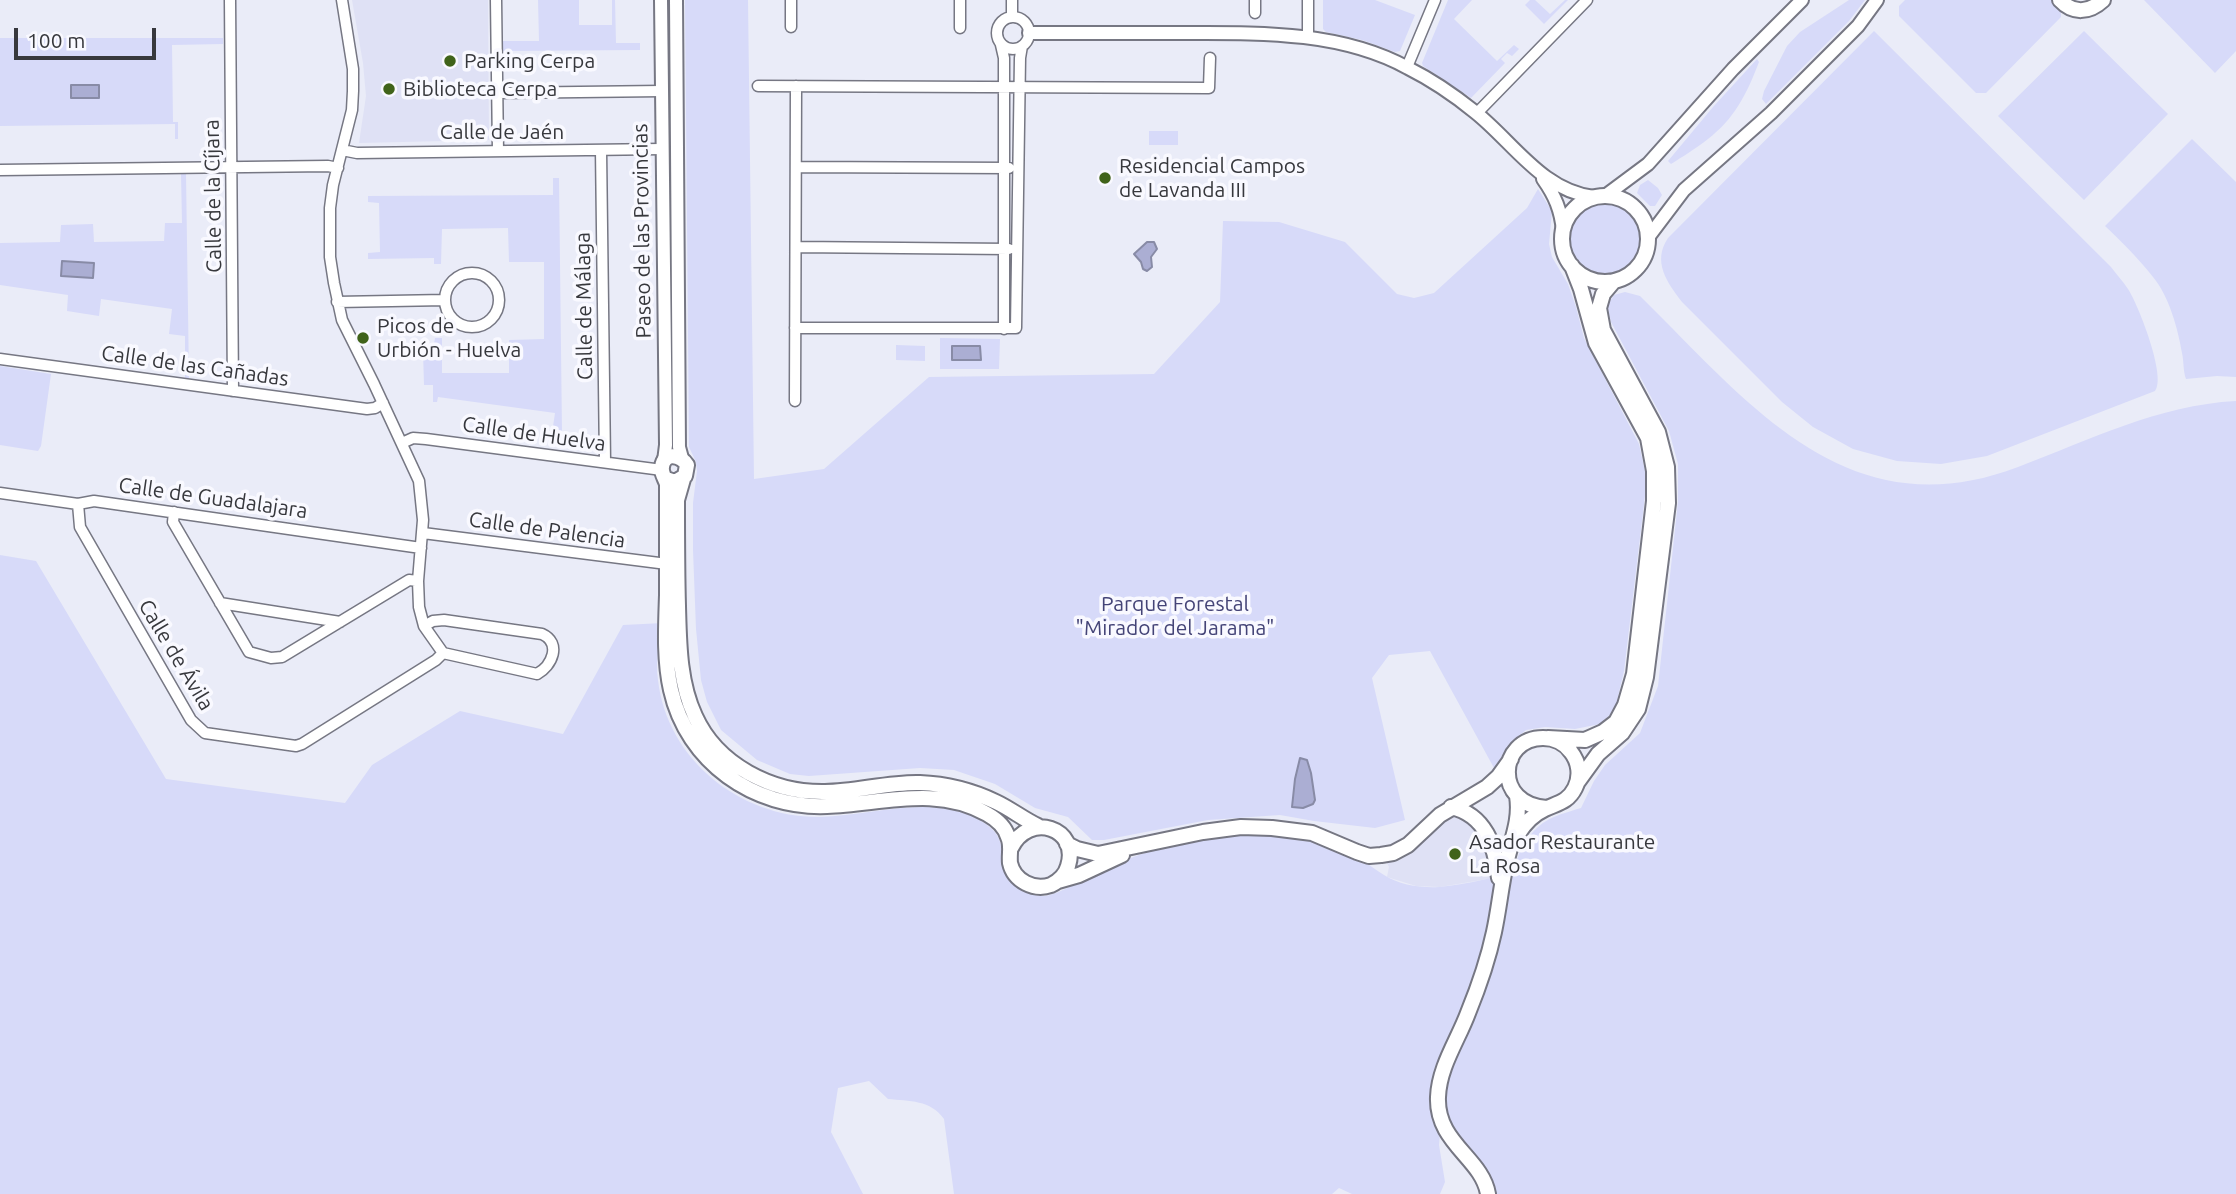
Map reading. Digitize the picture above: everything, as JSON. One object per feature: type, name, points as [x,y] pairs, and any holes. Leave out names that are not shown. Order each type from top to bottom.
[{"type":"main road","points":[[2060,0],[2069,9],[2078,11],[2087,10],[2103,0]]},
{"type":"main road","points":[[1510,848],[1528,820],[1547,808],[1564,802],[1570,796],[1625,705],[1634,674],[1654,501],[1654,471],[1648,438],[1596,343],[1581,289],[1562,243],[1567,219],[1574,209],[1600,197],[1618,198],[1630,204],[1645,226],[1647,239],[1640,264],[1614,281],[1602,282],[1580,274],[1572,266]]},
{"type":"main road","points":[[683,479],[675,482],[664,470],[672,456],[682,458],[688,470],[677,500],[679,646],[685,685],[692,709],[713,744],[746,772],[782,787],[825,792],[918,783],[944,785],[998,803],[1038,826],[1055,831],[1067,844],[1098,854],[1203,832],[1241,827],[1312,834],[1369,856],[1393,853],[1408,845],[1451,807],[1472,797],[1493,782],[1516,751],[1530,740],[1604,740],[1622,733],[1638,709],[1643,694],[1668,503],[1667,467],[1658,432],[1603,330],[1599,308],[1603,294],[1614,281]]},
{"type":"main road","name":"Paseo de las Provincias","points":[[664,470],[666,646],[670,688],[681,720],[708,760],[728,777],[753,792],[778,801],[827,806],[918,796],[967,804],[990,815],[1001,824],[1011,848]]},
{"type":"main road","points":[[1548,738],[1557,740],[1571,750],[1578,766],[1577,783]]},
{"type":"main road","points":[[1488,1194],[1486,1183],[1445,1130],[1438,1107],[1438,1095],[1447,1060],[1480,982],[1494,931],[1519,813],[1508,776],[1511,759]]},
{"type":"main road","points":[[1472,797],[1497,792],[1515,794],[1525,803],[1547,808]]},
{"type":"main road","points":[[1451,807],[1465,811],[1488,834],[1496,856],[1500,897]]},
{"type":"main road","points":[[1038,826],[1021,833],[1011,848],[1010,861],[1013,871],[1020,879],[1028,885],[1039,887],[1079,875],[1147,844]]},
{"type":"main road","points":[[1058,881],[1069,864],[1067,844]]},
{"type":"street","name":"Calle de la Cíjara","points":[[230,0],[233,391]]},
{"type":"street","points":[[342,0],[353,69],[353,91],[352,110],[333,185],[330,257],[342,320],[419,481],[423,504],[423,533],[418,581],[419,607],[424,626],[443,653],[537,674],[551,660],[554,646],[551,640],[542,634],[444,620],[433,621],[424,626]]},
{"type":"street","points":[[496,0],[498,151]]},
{"type":"street","name":"Paseo de las Provincias","points":[[662,0],[666,445],[664,470]]},
{"type":"street","name":"Paseo de las Provincias","points":[[676,0],[679,447],[682,458]]},
{"type":"street","points":[[791,0],[791,27]]},
{"type":"street","points":[[960,0],[960,28]]},
{"type":"street","points":[[1012,0],[1012,16]]},
{"type":"street","points":[[1255,0],[1255,13]]},
{"type":"street","points":[[1308,0],[1308,38]]},
{"type":"street","points":[[1407,67],[1435,0]]},
{"type":"street","points":[[1477,113],[1587,0]]},
{"type":"street","points":[[1029,33],[1238,33],[1308,38],[1358,49],[1407,67],[1447,91],[1477,113],[1537,170],[1561,188],[1580,195],[1600,197],[1648,164],[1733,69],[1802,0]]},
{"type":"street","points":[[1647,239],[1685,190],[1780,105],[1858,26],[1877,0]]},
{"type":"street","points":[[1001,45],[1012,49],[1026,43],[1029,33],[1022,19],[1012,16],[1002,20],[996,29],[1004,58],[1004,329]]},
{"type":"street","points":[[795,328],[1004,329],[1017,326],[1019,88],[1022,46]]},
{"type":"street","points":[[758,86],[1209,89],[1210,58]]},
{"type":"street","points":[[795,401],[796,86]]},
{"type":"street","points":[[497,93],[662,91]]},
{"type":"street","name":"Calle de Jaén","points":[[342,150],[357,153],[663,149]]},
{"type":"street","name":"Calle de Málaga","points":[[601,150],[605,462]]},
{"type":"street","points":[[0,170],[231,166],[338,168]]},
{"type":"street","points":[[796,167],[1018,168]]},
{"type":"street","points":[[1537,170],[1558,202],[1563,231]]},
{"type":"street","points":[[796,247],[1018,249]]},
{"type":"street","points":[[465,274],[482,275],[490,280],[498,296],[498,304],[489,320],[474,327],[457,323],[446,309],[445,300],[450,284],[465,274]]},
{"type":"street","points":[[337,302],[445,300]]},
{"type":"street","name":"Calle de las Cañadas","points":[[0,359],[367,409],[383,403]]},
{"type":"street","name":"Calle de Huelva","points":[[401,443],[413,438],[426,439],[664,470]]},
{"type":"street","name":"Calle de Guadalajara","points":[[0,493],[78,504],[94,501],[421,548]]},
{"type":"street","name":"Calle de Ávila","points":[[78,504],[79,527],[191,720],[205,733],[296,746],[302,744],[443,653]]},
{"type":"street","points":[[174,512],[173,522],[249,652],[271,658],[282,657],[409,580],[418,581]]},
{"type":"street","name":"Calle de Palencia","points":[[423,533],[667,564]]},
{"type":"street","points":[[220,603],[340,622]]},
{"type":"shaded area","points":[[352,0],[488,0],[489,140],[359,143],[366,96]]},
{"type":"shaded area","points":[[71,85],[99,85],[99,98],[71,98]]},
{"type":"shaded area","points":[[1147,242],[1154,242],[1157,249],[1151,257],[1152,267],[1147,271],[1134,254]]},
{"type":"shaded area","points":[[62,261],[94,263],[93,278],[61,276]]},
{"type":"shaded area","points":[[952,346],[980,346],[981,360],[952,360]]},
{"type":"shaded area","points":[[1300,758],[1307,760],[1315,800],[1313,804],[1303,808],[1292,807]]},
{"type":"shaded area","points":[[1451,814],[1474,823],[1483,836],[1494,878],[1440,887],[1416,886],[1387,877],[1389,867],[1386,861],[1405,855]]},
{"type":"green space","points":[[538,0],[579,0],[579,25],[612,25],[612,0],[615,0],[616,43],[640,43],[640,50],[503,51],[503,41],[539,41]]},
{"type":"green space","name":"Parque Forestal \"Mirador del Jarama\"","points":[[685,0],[748,0],[754,479],[824,469],[929,377],[1154,374],[1220,302],[1223,221],[1279,222],[1345,242],[1397,294],[1414,298],[1434,293],[1527,208],[1538,189],[1552,211],[1549,244],[1552,257],[1568,284],[1584,338],[1639,444],[1645,471],[1645,496],[1624,671],[1615,710],[1600,724],[1575,729],[1545,727],[1526,730],[1513,741],[1494,768],[1430,651],[1389,655],[1372,678],[1405,820],[1375,828],[1280,815],[1208,820],[1092,840],[1068,817],[1035,808],[995,784],[954,770],[920,768],[809,776],[790,774],[757,760],[721,730],[707,702],[701,680],[696,629],[693,503],[697,471],[689,447]]},
{"type":"green space","points":[[1323,0],[1375,0],[1415,15],[1400,51],[1395,52],[1362,40],[1326,32],[1323,29]]},
{"type":"green space","points":[[1448,0],[1472,0],[1454,19],[1497,61],[1514,45],[1519,49],[1512,56],[1507,53],[1501,59],[1505,63],[1471,98],[1422,63]]},
{"type":"green space","points":[[1530,0],[1535,0],[1550,14],[1568,0],[1544,24],[1525,5]]},
{"type":"green space","points":[[1849,0],[1865,0],[1849,21],[1766,104],[1762,99],[1764,91],[1787,46],[1800,32]]},
{"type":"green space","points":[[1905,0],[2054,0],[2061,7],[2061,17],[1986,93],[1976,93],[1899,16],[1899,6]]},
{"type":"green space","points":[[2144,0],[2236,0],[2236,51],[2215,73]]},
{"type":"green space","points":[[1874,31],[2124,283],[2133,297],[2150,340],[2157,371],[2158,383],[2155,391],[1987,456],[1941,464],[1897,461],[1853,449],[1813,427],[1782,402],[1682,302],[1671,287],[1661,264],[1663,247],[1668,238]]},
{"type":"green space","points":[[2084,31],[2168,114],[2084,200],[1998,116]]},
{"type":"green space","points":[[0,38],[223,38],[223,44],[172,45],[173,122],[178,122],[178,139],[175,139],[175,124],[0,126]]},
{"type":"green space","points":[[1757,59],[1759,62],[1744,97],[1726,122],[1703,143],[1671,164],[1668,161]]},
{"type":"green space","points":[[1149,131],[1178,131],[1178,145],[1149,145]]},
{"type":"green space","points":[[2192,139],[2236,182],[2236,377],[2186,379],[2178,334],[2164,294],[2142,264],[2105,226]]},
{"type":"green space","points":[[181,174],[186,174],[189,378],[185,378],[185,336],[169,334],[172,309],[101,299],[99,316],[67,311],[68,295],[0,285],[0,243],[60,242],[61,225],[93,224],[94,242],[164,241],[165,223],[182,223]]},
{"type":"green space","points":[[553,178],[559,178],[562,433],[552,433],[555,413],[438,397],[437,402],[433,402],[433,385],[424,385],[423,351],[379,352],[379,345],[434,344],[435,338],[442,338],[442,373],[509,373],[509,340],[544,339],[544,262],[509,262],[508,228],[442,229],[441,264],[434,264],[434,258],[368,259],[368,253],[380,252],[379,203],[368,202],[368,196],[553,195]]},
{"type":"green space","points":[[1648,180],[1662,195],[1655,206],[1650,206],[1637,193],[1640,185]]},
{"type":"green space","points":[[1604,203],[1624,209],[1634,219],[1640,239],[1634,259],[1624,269],[1604,275],[1584,269],[1574,259],[1568,239],[1574,219],[1584,209]]},
{"type":"green space","points":[[1625,292],[1640,296],[1721,377],[1762,414],[1806,446],[1852,470],[1902,483],[1957,483],[2018,467],[2125,425],[2179,409],[2236,401],[2236,1194],[1494,1194],[1484,1169],[1451,1126],[1440,1134],[1439,1145],[1445,1182],[1440,1194],[1352,1194],[1339,1188],[1332,1194],[954,1194],[944,1119],[926,1105],[888,1099],[869,1081],[838,1088],[831,1132],[863,1194],[0,1194],[0,555],[36,561],[166,779],[345,803],[372,765],[460,711],[563,734],[623,625],[663,623],[657,673],[664,709],[676,735],[692,759],[713,779],[736,795],[763,807],[791,815],[820,817],[910,807],[964,813],[987,825],[997,835],[1007,872],[1015,885],[1025,892],[1039,896],[1059,892],[1103,869],[1160,848],[1199,839],[1259,833],[1300,837],[1327,845],[1403,883],[1432,887],[1455,885],[1507,872],[1540,825],[1553,817],[1581,808],[1605,765],[1640,733],[1658,686],[1678,502],[1678,464],[1669,431],[1611,322],[1607,305],[1614,295]]},
{"type":"green space","points":[[940,338],[1000,339],[999,369],[940,369]]},
{"type":"green space","points":[[896,345],[925,346],[925,361],[896,360]]},
{"type":"green space","points":[[0,366],[51,374],[41,446],[38,451],[0,445]]},
{"type":"place","name":"Parking Cerpa","points":[[450,61]]},
{"type":"place","name":"Biblioteca Cerpa","points":[[389,89]]},
{"type":"place","name":"Residencial Campos de Lavanda III","points":[[1105,178]]},
{"type":"place","name":"Picos de Urbión - Huelva","points":[[363,338]]},
{"type":"place","name":"Asador Restaurante La Rosa","points":[[1455,854]]}]
